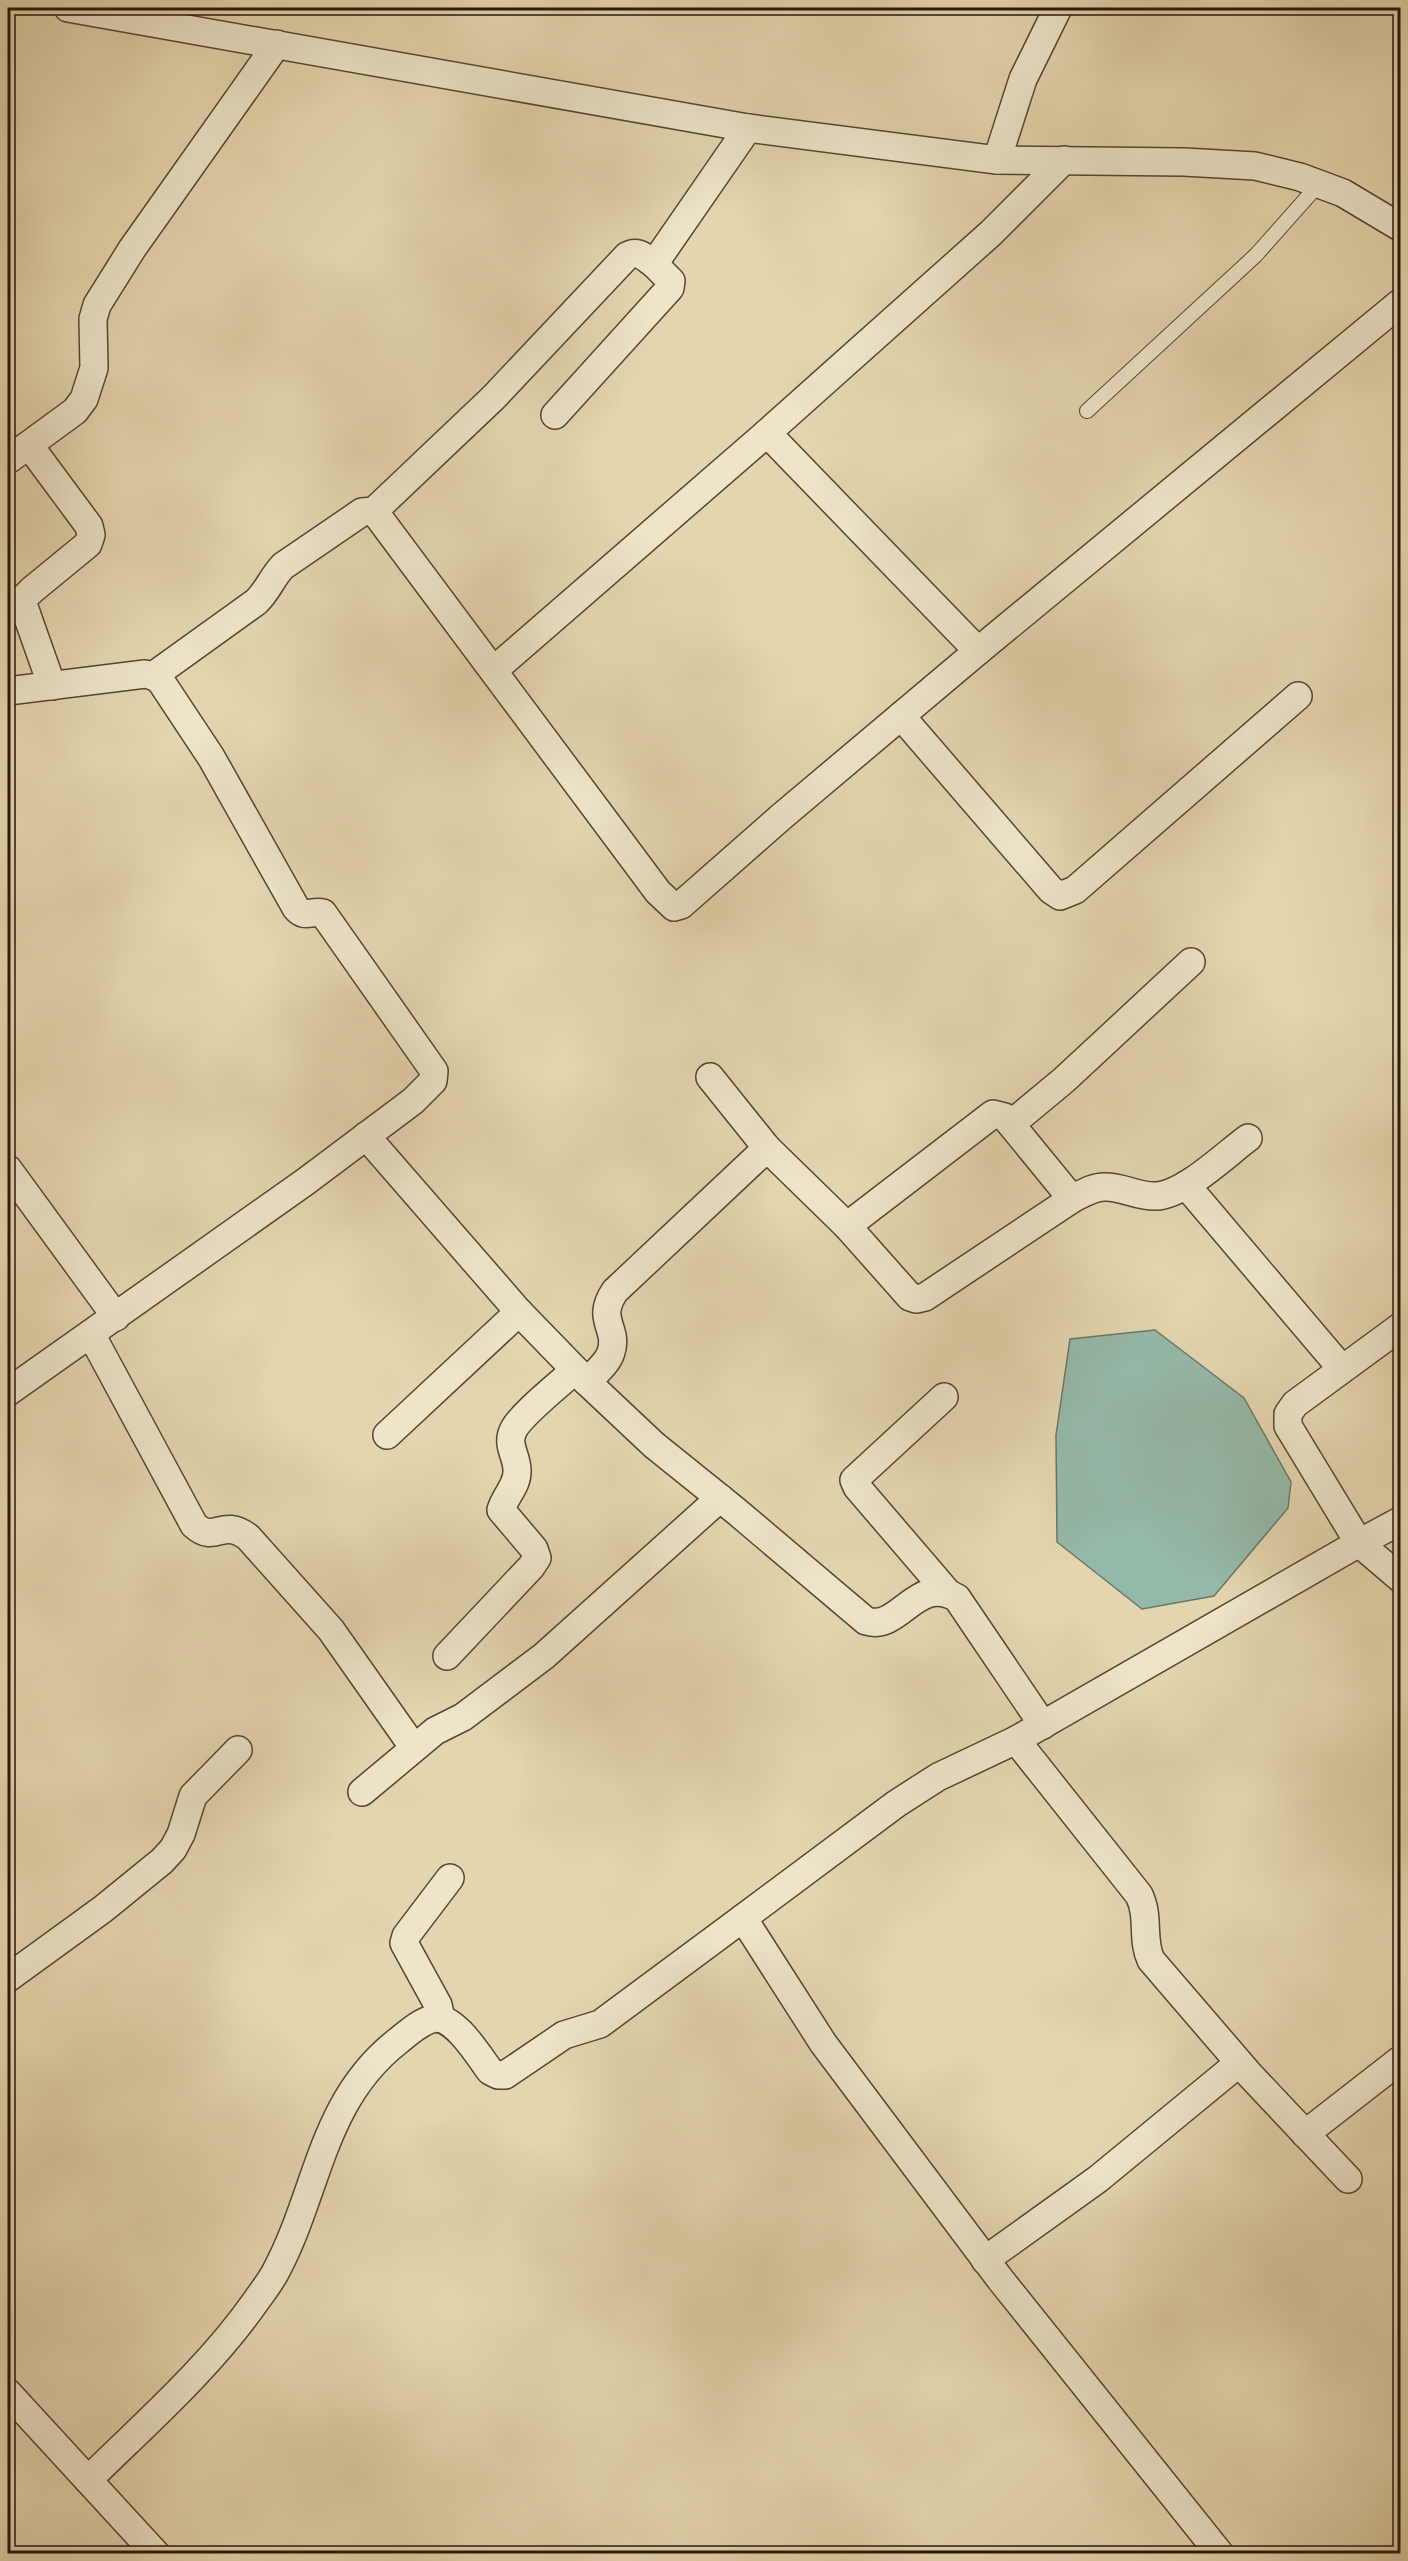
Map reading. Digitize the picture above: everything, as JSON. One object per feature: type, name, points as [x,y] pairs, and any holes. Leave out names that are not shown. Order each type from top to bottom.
[{"type":"street","points":[[68,8],[748,128],[997,160],[1184,162],[1255,166],[1343,193],[1401,227]]},
{"type":"street","points":[[997,160],[1023,79],[1058,8]]},
{"type":"street","points":[[52,686],[23,604],[25,597],[32,590],[88,544],[92,535],[89,526],[18,453],[75,411],[84,399],[94,368],[93,319],[97,305],[132,249],[278,44]]},
{"type":"street","points":[[654,264],[748,128]]},
{"type":"street","points":[[494,670],[767,433],[992,233],[1064,160]]},
{"type":"street","points":[[374,511],[494,397],[627,256],[633,252],[639,253],[671,280],[670,288],[555,415]]},
{"type":"street","points":[[153,676],[256,602],[265,594],[276,573],[283,566],[362,512],[374,511],[658,892],[674,908],[681,905],[781,817],[978,651],[1401,303]]},
{"type":"street","points":[[767,433],[978,651]]},
{"type":"street","points":[[8,691],[145,674],[153,676],[167,688],[211,757],[296,908],[307,915],[317,911],[323,913],[431,1063],[434,1071],[433,1081],[426,1090],[366,1136],[116,1317],[8,1392]]},
{"type":"street","points":[[901,716],[1052,890],[1060,896],[1075,891],[1298,696]]},
{"type":"street","points":[[1011,1124],[1064,1080],[1191,962]]},
{"type":"street","points":[[710,1077],[767,1148],[847,1226],[903,1289],[916,1299],[925,1297],[1072,1199],[1091,1189],[1106,1187],[1154,1197],[1166,1195],[1186,1185],[1248,1138]]},
{"type":"street","points":[[847,1226],[987,1118],[998,1114],[1005,1117],[1072,1199]]},
{"type":"street","points":[[366,1136],[519,1311],[581,1376],[654,1445],[866,1621],[883,1622],[924,1594],[936,1590],[947,1592]]},
{"type":"street","points":[[447,1656],[537,1558],[534,1549],[501,1510],[515,1482],[518,1470],[510,1444],[513,1430],[611,1353],[612,1344],[605,1312],[607,1302],[615,1291],[767,1148]]},
{"type":"street","points":[[8,1169],[116,1317]]},
{"type":"street","points":[[1186,1185],[1342,1369]]},
{"type":"street","points":[[387,1435],[519,1311]]},
{"type":"street","points":[[1401,1327],[1295,1404],[1288,1414],[1288,1425],[1359,1544],[1401,1578]]},
{"type":"street","points":[[92,1334],[194,1525],[202,1532],[211,1533],[229,1528],[238,1530],[248,1537],[331,1630],[414,1748]]},
{"type":"street","points":[[944,1397],[854,1480],[856,1487],[947,1592],[957,1598],[1043,1725]]},
{"type":"street","points":[[362,1792],[435,1731],[464,1717],[544,1656],[720,1498]]},
{"type":"street","points":[[88,2480],[212,2356],[245,2316],[276,2272],[297,2224],[341,2107],[377,2058],[420,2024],[441,2018],[452,2023],[490,2071],[498,2075],[505,2074],[564,2035],[600,2024],[896,1804],[938,1777],[1016,1740],[1401,1521]]},
{"type":"street","points":[[1016,1740],[1139,1895],[1145,1907],[1147,1950],[1151,1960],[1239,2063],[1348,2179]]},
{"type":"street","points":[[8,1978],[103,1910],[162,1861],[173,1849],[181,1834],[193,1796],[238,1750]]},
{"type":"street","points":[[441,2018],[438,2005],[404,1943],[405,1936],[450,1878]]},
{"type":"street","points":[[743,1918],[823,2043],[985,2260],[1220,2553]]},
{"type":"street","points":[[1305,2133],[1401,2060]]},
{"type":"street","points":[[985,2260],[1098,2179],[1239,2063]]},
{"type":"street","points":[[8,2392],[156,2553]]},
{"type":"lane","points":[[1087,411],[1256,255],[1319,184]]},
{"type":"shaded area","points":[[1155,1330],[1244,1398],[1291,1482],[1288,1508],[1214,1596],[1142,1609],[1057,1542],[1056,1435],[1070,1339]]}]
